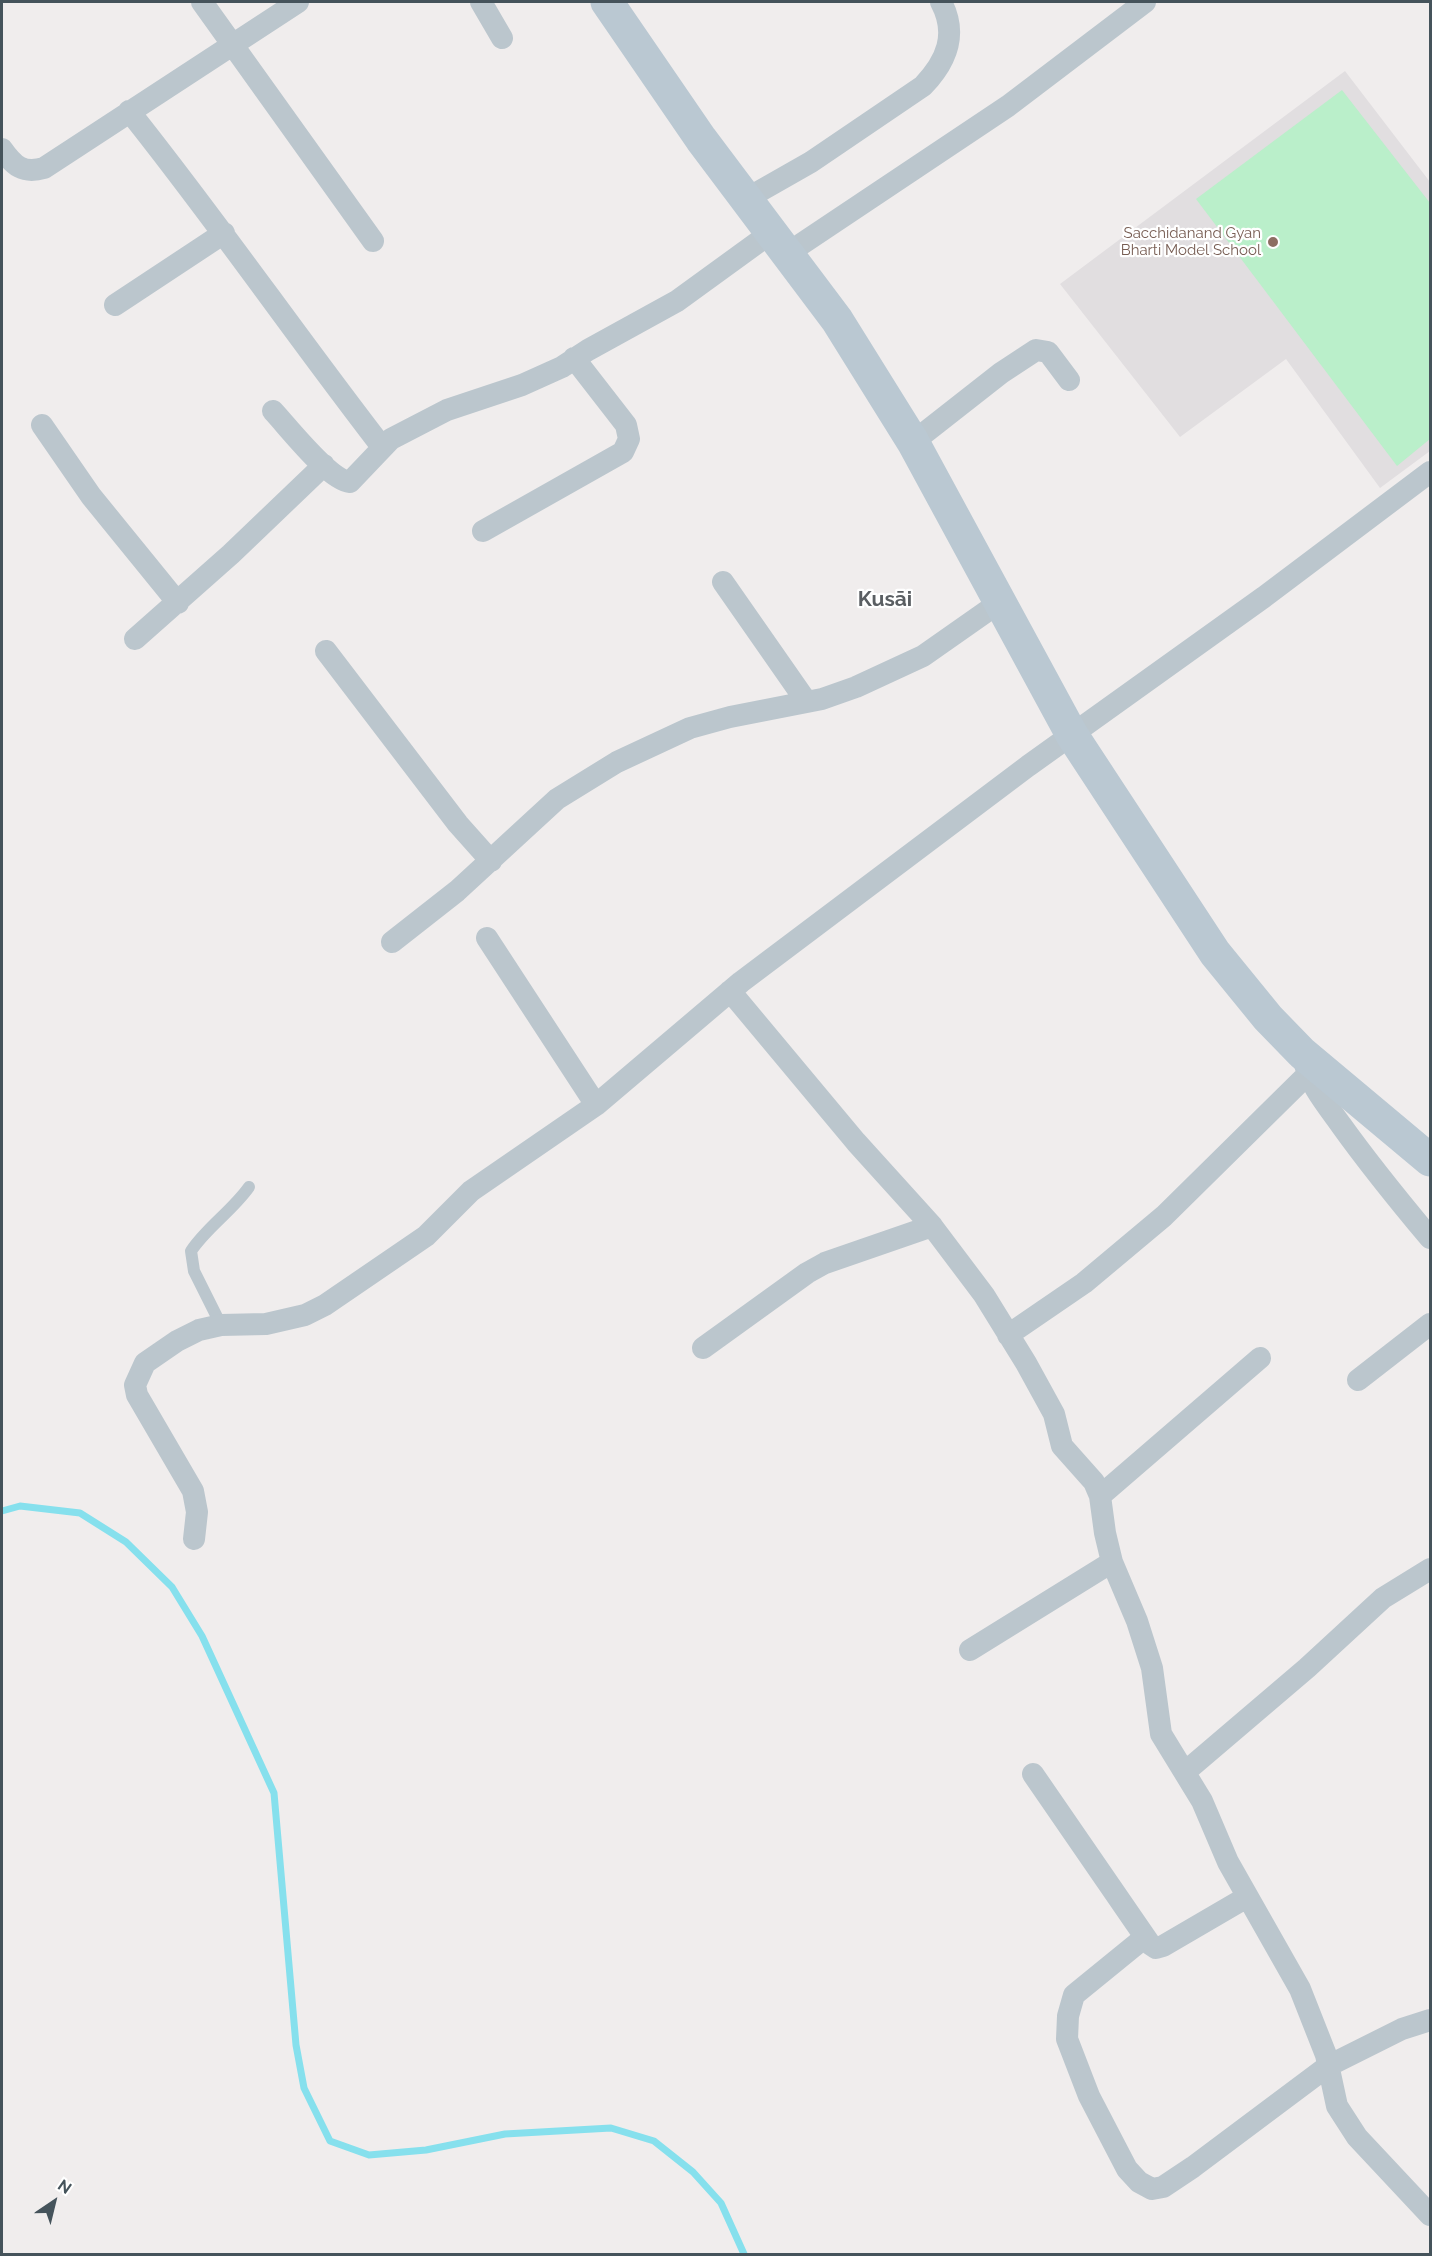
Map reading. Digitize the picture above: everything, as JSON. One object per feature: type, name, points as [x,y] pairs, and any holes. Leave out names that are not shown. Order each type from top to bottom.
[{"type":"main road","points":[[607,2],[695,130],[837,320],[913,442],[1072,735],[1215,953],[1304,1064],[1431,1160]]},
{"type":"street","points":[[202,2],[373,241]]},
{"type":"street","points":[[2,149],[18,168],[25,171],[44,168],[298,2]]},
{"type":"street","points":[[481,2],[502,38]]},
{"type":"street","points":[[746,199],[811,162],[923,86],[938,70],[947,51],[951,32],[949,16],[941,2]]},
{"type":"street","points":[[273,411],[324,465],[342,480],[350,482],[391,439],[431,417],[522,385],[562,367],[574,358],[780,243],[1008,106],[1142,3]]},
{"type":"street","points":[[129,111],[224,233],[331,383],[382,447]]},
{"type":"street","points":[[115,305],[224,233]]},
{"type":"street","points":[[913,442],[1001,373],[1036,350],[1048,352],[1069,380]]},
{"type":"street","points":[[483,531],[623,452],[629,439],[626,425],[574,358]]},
{"type":"street","points":[[42,425],[91,496],[178,603]]},
{"type":"street","points":[[135,639],[178,603],[324,465]]},
{"type":"street","points":[[194,1539],[197,1512],[193,1491],[183,1470],[144,1407],[135,1385],[138,1374],[155,1356],[199,1330],[221,1325],[287,1321],[325,1305],[426,1236],[471,1191],[596,1105],[730,991],[1072,735],[1327,551],[1431,472]]},
{"type":"street","points":[[723,582],[806,701]]},
{"type":"street","points":[[392,942],[491,861],[557,800],[617,762],[690,728],[856,687],[902,667],[955,636],[1000,602]]},
{"type":"street","points":[[326,651],[458,824],[491,861]]},
{"type":"street","points":[[487,938],[596,1105]]},
{"type":"street","points":[[730,991],[848,1133],[932,1226],[979,1288],[1054,1414],[1062,1446],[1094,1482],[1100,1496],[1112,1562],[1137,1621],[1152,1668],[1161,1734],[1202,1801],[1223,1852],[1300,1989],[1328,2066],[1333,2095],[1345,2120],[1431,2215]]},
{"type":"street","points":[[1008,1335],[1084,1283],[1164,1216],[1304,1064],[1359,1151],[1431,1238]]},
{"type":"street","points":[[703,1348],[807,1273],[825,1263],[932,1226]]},
{"type":"street","points":[[1358,1380],[1431,1324]]},
{"type":"street","points":[[1100,1496],[1260,1358]]},
{"type":"street","points":[[970,1650],[1112,1562]]},
{"type":"street","points":[[1185,1772],[1307,1668],[1383,1598],[1431,1569]]},
{"type":"street","points":[[1033,1774],[1144,1938],[1156,1948],[1247,1897]]},
{"type":"street","points":[[1144,1938],[1074,1995],[1068,2016],[1067,2039],[1089,2096],[1127,2169],[1139,2182],[1152,2189],[1163,2187],[1249,2127],[1328,2066],[1402,2029],[1431,2020]]},
{"type":"lane","points":[[221,1325],[194,1271],[191,1251],[198,1241],[232,1210],[249,1187]]},
{"type":"shaded area","name":"Sacchidanand Gyan Bharti Model School","points":[[1345,71],[1430,182],[1430,451],[1380,488],[1286,359],[1180,437],[1060,284]]},
{"type":"green space","points":[[1342,90],[1430,203],[1430,439],[1397,466],[1196,199]]},
{"type":"waterway","points":[[2,1511],[20,1506],[80,1513],[126,1542],[172,1587],[202,1636],[274,1793],[296,2045],[304,2088],[330,2141],[369,2155],[426,2150],[505,2134],[611,2128],[654,2141],[693,2172],[721,2203],[744,2254]]},
{"type":"place","name":"Sacchidanand Gyan Bharti Model School","points":[[1273,242]]},
{"type":"district","name":"Kusāi","points":[[885,600]]}]
